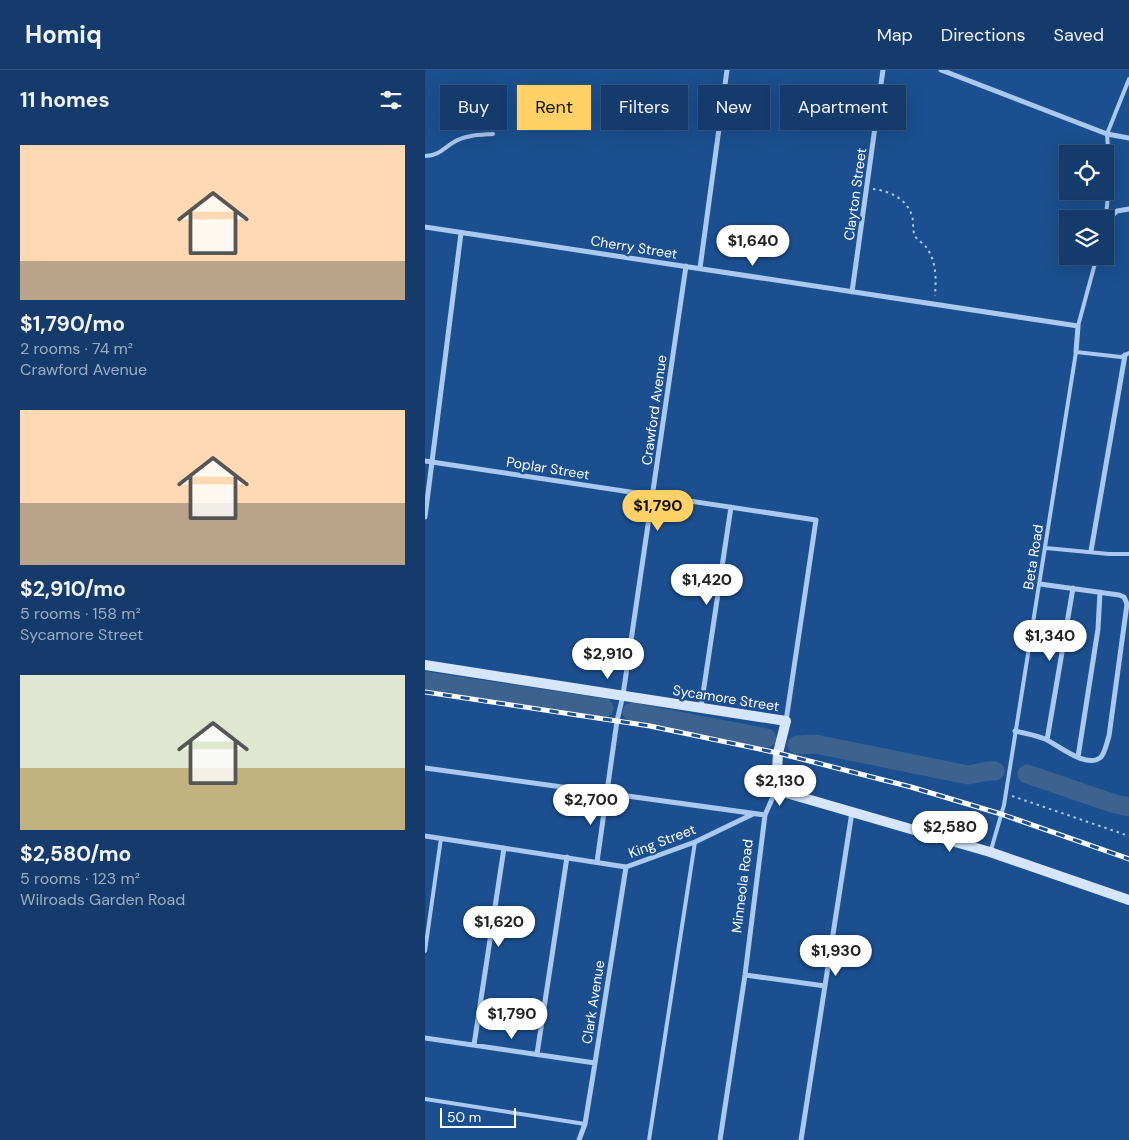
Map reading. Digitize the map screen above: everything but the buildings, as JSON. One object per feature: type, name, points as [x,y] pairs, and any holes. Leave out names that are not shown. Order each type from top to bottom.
[{"type":"street","points":[[700,268],[727,70]]},
{"type":"street","name":"Clayton Street","points":[[852,292],[883,70]]},
{"type":"street","points":[[941,70],[1107,134],[1129,138]]},
{"type":"street","points":[[1114,214],[1117,211],[1129,209]]},
{"type":"street","name":"Cherry Street","points":[[425,227],[1078,326]]},
{"type":"street","points":[[425,516],[461,233]]},
{"type":"street","name":"Crawford Avenue","points":[[597,862],[686,266]]},
{"type":"street","points":[[1076,352],[1078,326]]},
{"type":"street","points":[[1091,551],[1127,354]]},
{"type":"street","name":"Poplar Street","points":[[425,461],[815,520]]},
{"type":"street","points":[[701,708],[731,507]]},
{"type":"street","name":"Minneola Road","points":[[720,1140],[745,975],[765,816],[776,790],[778,752],[786,721],[815,520]]},
{"type":"street","points":[[1015,731],[1047,740],[1069,754],[1096,760],[1102,756],[1109,736],[1125,623],[1127,604],[1124,597],[1040,584]]},
{"type":"street","points":[[1047,740],[1073,588]]},
{"type":"street","points":[[1078,757],[1098,628],[1100,592]]},
{"type":"street","name":"Sycamore Street","points":[[425,665],[786,721]]},
{"type":"street","points":[[425,768],[765,816]]},
{"type":"street","points":[[776,790],[991,852],[1129,900]]},
{"type":"street","points":[[801,1140],[852,811]]},
{"type":"street","name":"King Street","points":[[425,836],[626,867],[695,842],[754,814]]},
{"type":"street","points":[[473,1045],[504,848]]},
{"type":"street","points":[[537,1054],[567,857]]},
{"type":"street","name":"Clark Avenue","points":[[579,1140],[585,1124],[626,867]]},
{"type":"street","points":[[745,975],[825,986]]},
{"type":"street","points":[[425,1038],[595,1063]]},
{"type":"lane","points":[[1106,210],[1109,176],[1107,134],[1129,79]]},
{"type":"lane","points":[[425,156],[440,153],[455,141],[474,135],[493,134]]},
{"type":"lane","points":[[1078,326],[1095,265]]},
{"type":"lane","points":[[1076,352],[1121,357],[1127,354]]},
{"type":"lane","name":"Beta Road","points":[[991,852],[1005,794],[1076,352]]},
{"type":"lane","points":[[1046,548],[1129,554]]},
{"type":"lane","points":[[425,951],[441,838]]},
{"type":"lane","points":[[649,1140],[695,842]]},
{"type":"lane","points":[[425,1099],[585,1124]]},
{"type":"path","points":[[867,188],[891,193],[906,203],[913,218],[915,236],[927,248],[934,262],[936,276],[934,304]]},
{"type":"path","points":[[1005,794],[1129,836]]},
{"type":"waterway","points":[[425,681],[604,708]]},
{"type":"waterway","points":[[632,712],[767,738]]},
{"type":"waterway","points":[[797,745],[815,744],[968,775],[995,771]]},
{"type":"waterway","points":[[1027,774],[1129,807]]},
{"type":"railway","points":[[425,692],[650,726],[778,753],[911,787],[1001,814],[1129,859]]}]
